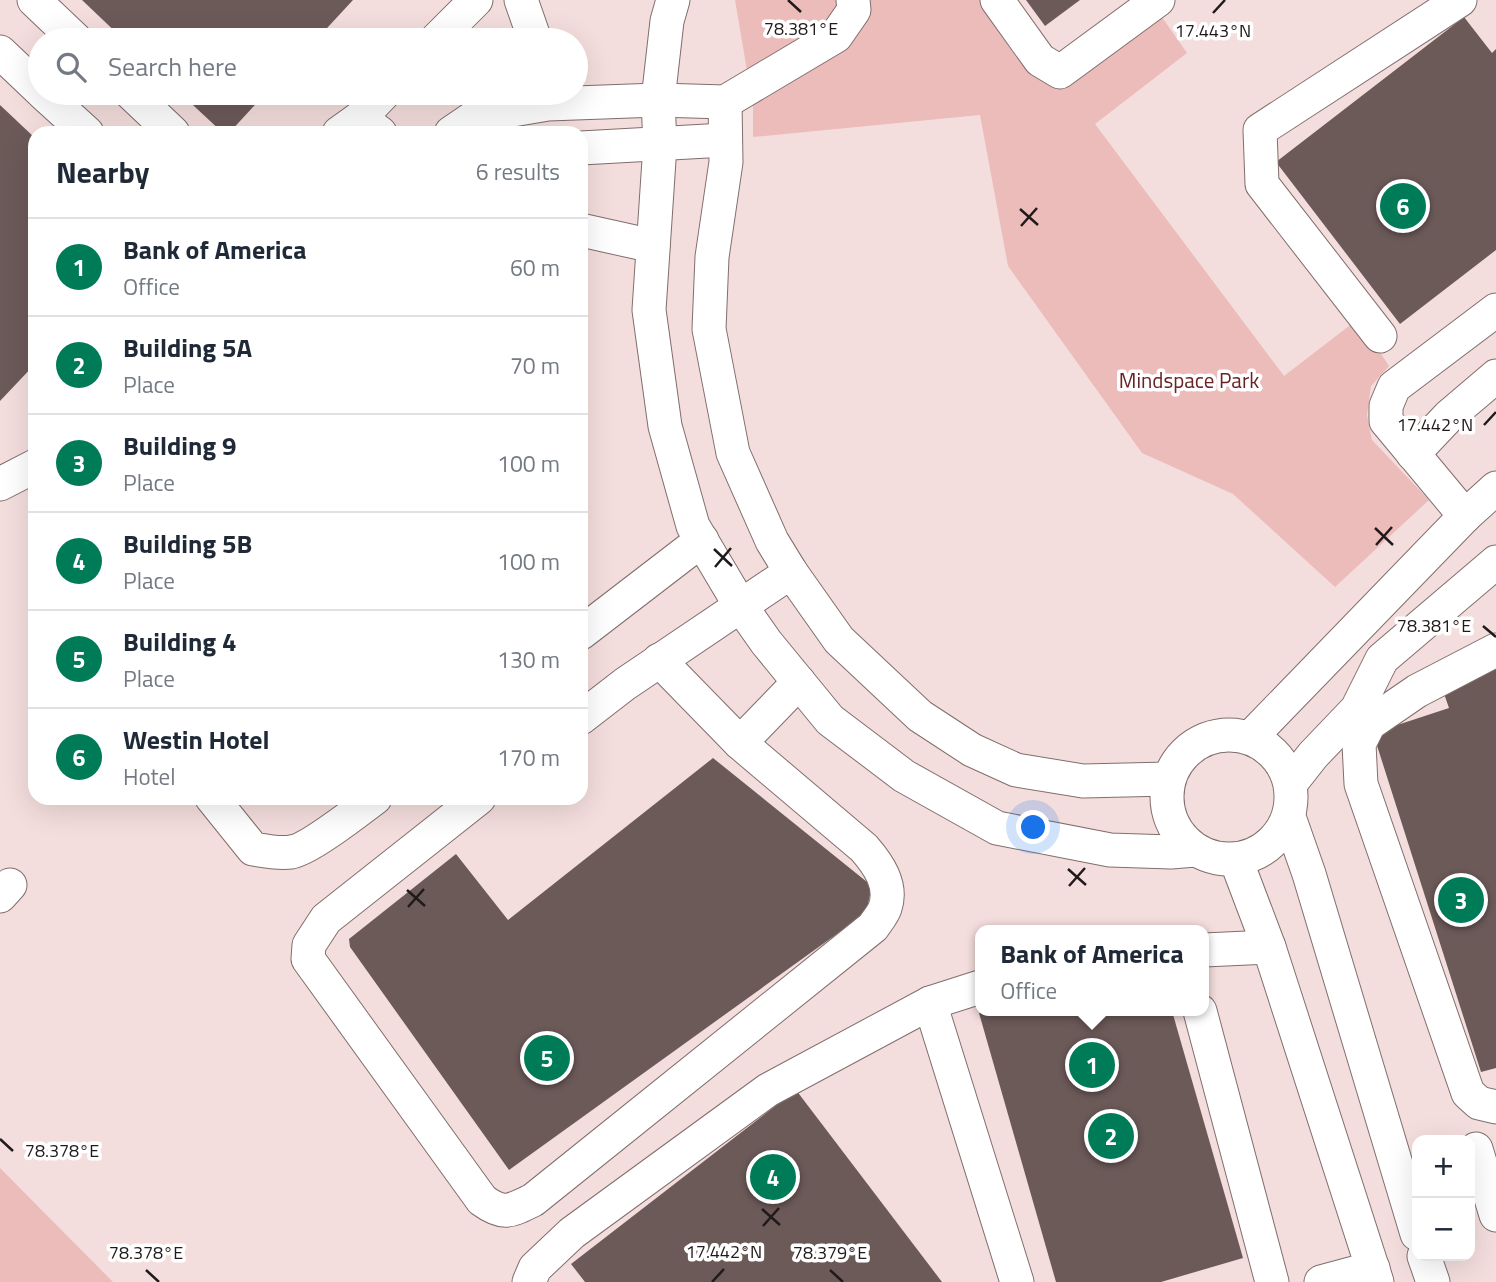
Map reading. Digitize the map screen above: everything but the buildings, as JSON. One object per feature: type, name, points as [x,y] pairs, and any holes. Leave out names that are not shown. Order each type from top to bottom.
[{"type":"street","points":[[34,0],[63,28]]},
{"type":"street","points":[[448,28],[476,0]]},
{"type":"street","points":[[521,0],[531,28]]},
{"type":"street","points":[[673,0],[667,21],[658,100],[660,145],[649,310],[665,426],[693,526],[740,606],[830,720],[904,776],[997,828],[1110,850],[1195,850]]},
{"type":"street","points":[[588,99],[725,102],[836,37],[854,10],[853,0]]},
{"type":"street","points":[[997,0],[1040,60],[1060,72],[1158,0]]},
{"type":"street","points":[[1380,335],[1262,184],[1260,130],[1460,0]]},
{"type":"street","points":[[0,52],[28,78]]},
{"type":"street","points":[[725,102],[726,162],[712,257],[709,329],[733,453],[772,541],[791,572],[839,640],[920,716],[972,750],[1017,770],[1083,781],[1168,779]]},
{"type":"street","points":[[57,105],[80,126]]},
{"type":"street","points":[[144,105],[166,126]]},
{"type":"street","points":[[360,126],[375,105]]},
{"type":"street","points":[[461,126],[476,116],[519,105]]},
{"type":"street","points":[[588,148],[725,140]]},
{"type":"street","points":[[588,232],[653,246]]},
{"type":"street","points":[[1465,516],[1386,421],[1387,406],[1394,387],[1496,310]]},
{"type":"street","points":[[1413,454],[1449,416],[1496,376]]},
{"type":"street","points":[[0,484],[28,470]]},
{"type":"street","points":[[1251,737],[1465,516],[1496,488]]},
{"type":"street","points":[[588,628],[702,540]]},
{"type":"street","points":[[1291,783],[1313,755],[1357,709],[1382,659],[1496,562]]},
{"type":"street","points":[[588,713],[659,660],[791,572]]},
{"type":"street","points":[[1496,650],[1417,691],[1369,724],[1359,744],[1361,784],[1468,1093],[1496,1111]]},
{"type":"street","points":[[1382,659],[1417,691]]},
{"type":"street","points":[[470,805],[326,919],[309,944],[308,959],[482,1200],[496,1210],[510,1211],[533,1200],[852,944],[873,927],[886,908],[886,888],[880,866],[864,848],[740,743],[659,660]]},
{"type":"street","points":[[740,743],[799,682]]},
{"type":"street","points":[[1226,733],[1251,737],[1277,755],[1291,783],[1289,817],[1269,846],[1236,860],[1214,859],[1195,850],[1175,831],[1166,806],[1168,779],[1181,756],[1201,740],[1226,733]]},
{"type":"street","points":[[218,805],[253,849],[276,853],[294,852],[366,805]]},
{"type":"street","points":[[1289,817],[1407,1169],[1412,1202]]},
{"type":"street","points":[[1236,860],[1269,947],[1375,1275],[1321,1282]]},
{"type":"street","points":[[1209,950],[1269,947]]},
{"type":"street","points":[[528,1282],[535,1268],[572,1233],[768,1090],[930,1003],[975,989]]},
{"type":"street","points":[[930,1003],[1017,1282]]},
{"type":"street","points":[[1201,1016],[1272,1282]]},
{"type":"street","points":[[1481,1148],[1496,1215]]},
{"type":"street","points":[[1426,1261],[1433,1282]]},
{"type":"green space","name":"Mindspace Park","points":[[735,0],[989,0],[1051,87],[1159,13],[1187,53],[1095,124],[1284,376],[1358,319],[1389,366],[1371,386],[1367,415],[1372,440],[1429,500],[1335,587],[1233,494],[1142,453],[1008,266],[980,115],[753,137],[753,106]]},
{"type":"green space","points":[[0,1168],[113,1282],[0,1282]]},
{"type":"place","name":"Westin Hotel","points":[[1403,206]]},
{"type":"place","name":"Building 9","points":[[1461,900]]},
{"type":"place","name":"Building 4","points":[[547,1058]]},
{"type":"place","name":"Bank of America","points":[[1092,1065]]},
{"type":"place","name":"Building 5A","points":[[1111,1136]]},
{"type":"place","name":"Building 5B","points":[[773,1177]]}]
